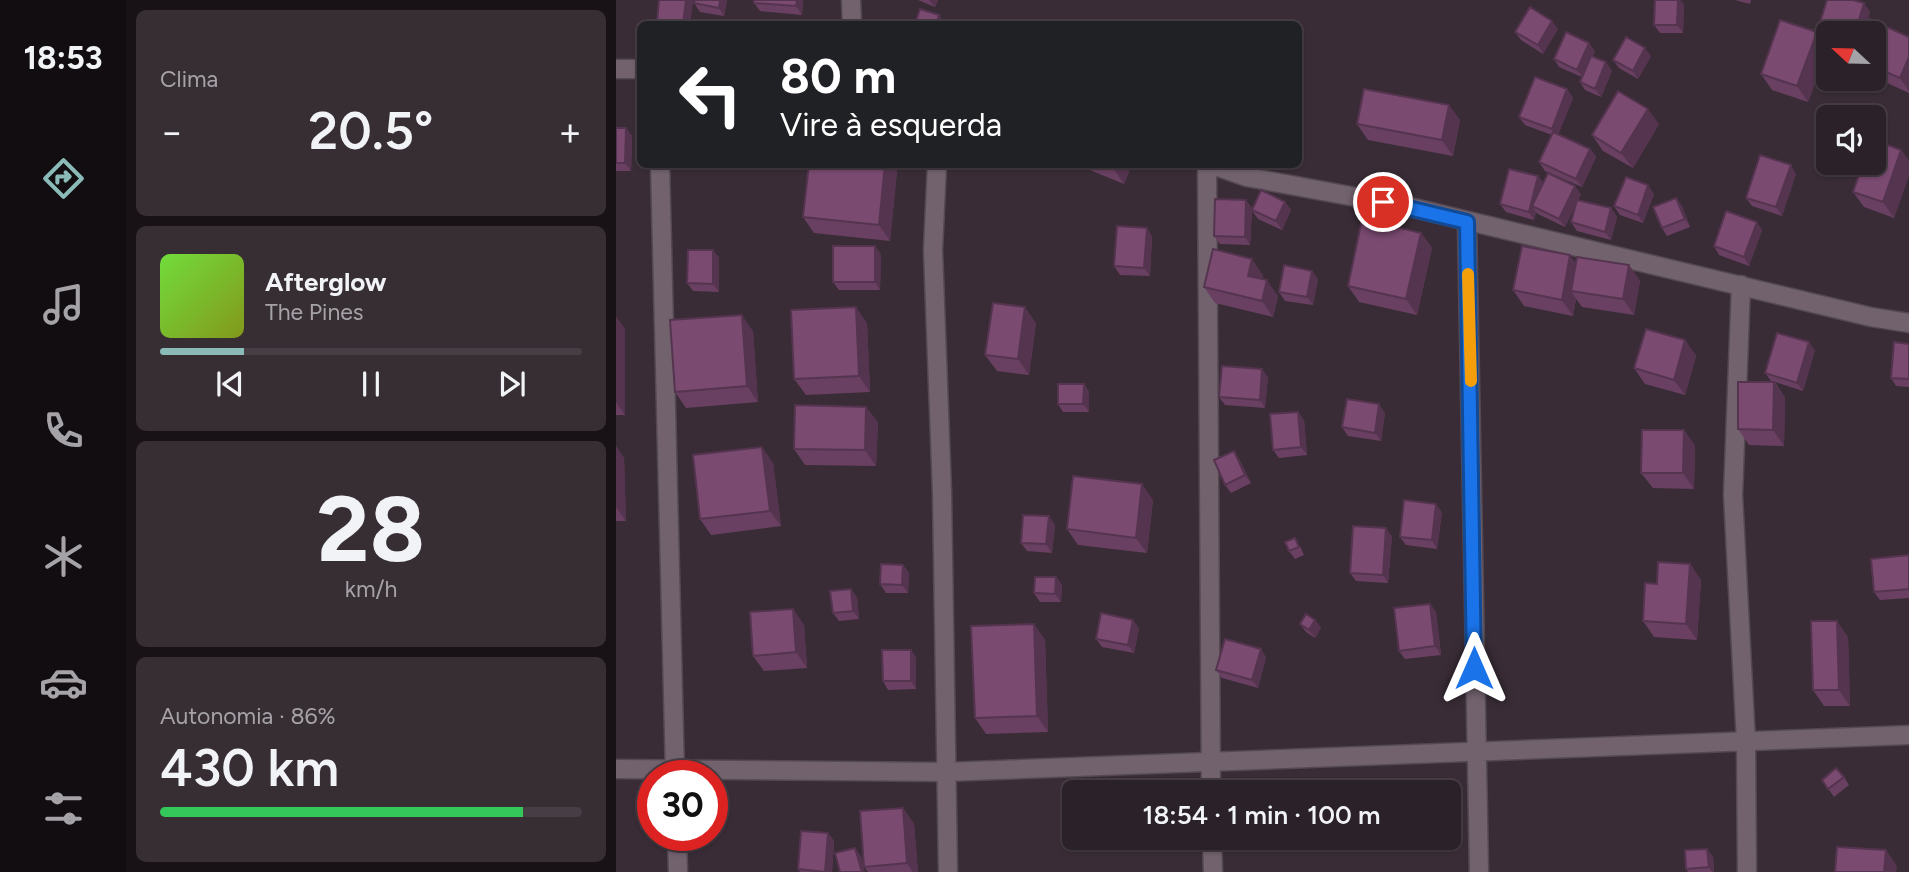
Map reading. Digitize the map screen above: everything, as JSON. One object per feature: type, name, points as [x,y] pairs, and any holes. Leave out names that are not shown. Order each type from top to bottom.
[{"type":"street","points":[[851,0],[852,21]]},
{"type":"street","points":[[616,69],[637,69]]},
{"type":"street","points":[[660,168],[674,760]]},
{"type":"street","points":[[937,168],[933,250],[942,492],[948,872]]},
{"type":"street","points":[[1209,168],[1211,780]]},
{"type":"street","points":[[1221,168],[1247,177],[1410,206],[1467,222],[1672,267],[1871,317],[1909,323]]},
{"type":"street","points":[[1467,222],[1479,872]]},
{"type":"street","points":[[1741,285],[1733,495],[1746,742],[1747,872]]},
{"type":"street","points":[[728,772],[945,772],[1909,735]]},
{"type":"street","points":[[616,769],[637,770]]},
{"type":"street","points":[[1212,850],[1213,872]]},
{"type":"street","points":[[677,851],[678,872]]},
{"type":"building","points":[[659,0],[686,0],[683,21],[657,21]]},
{"type":"building","points":[[695,0],[720,0],[719,8],[694,3]]},
{"type":"building","points":[[754,0],[797,0],[796,6],[754,3]]},
{"type":"building","points":[[1655,0],[1678,0],[1677,25],[1654,25]]},
{"type":"building","points":[[1827,0],[1853,0],[1864,3],[1859,21],[1821,21]]},
{"type":"building","points":[[1530,7],[1552,21],[1538,45],[1515,32]]},
{"type":"building","points":[[920,9],[939,15],[937,21],[916,21]]},
{"type":"building","points":[[1780,20],[1816,32],[1797,86],[1761,74]]},
{"type":"building","points":[[1886,27],[1909,37],[1909,57],[1900,78],[1886,72]]},
{"type":"building","points":[[1566,32],[1589,43],[1577,70],[1554,59]]},
{"type":"building","points":[[1626,37],[1645,48],[1633,71],[1613,60]]},
{"type":"building","points":[[1591,56],[1606,62],[1595,89],[1580,82]]},
{"type":"building","points":[[1535,77],[1567,89],[1552,129],[1519,117]]},
{"type":"building","points":[[1364,89],[1449,105],[1442,140],[1357,124]]},
{"type":"building","points":[[1618,91],[1648,109],[1621,153],[1592,135]]},
{"type":"building","points":[[616,128],[626,128],[625,163],[616,163]]},
{"type":"building","points":[[1553,132],[1590,149],[1576,179],[1539,162]]},
{"type":"building","points":[[1886,144],[1901,150],[1883,202],[1853,192],[1859,175],[1886,175]]},
{"type":"building","points":[[1760,155],[1791,165],[1776,207],[1746,198]]},
{"type":"building","points":[[809,168],[885,168],[879,225],[803,217]]},
{"type":"building","points":[[1509,169],[1538,176],[1529,212],[1500,204]]},
{"type":"building","points":[[1548,173],[1575,186],[1559,219],[1532,206]]},
{"type":"building","points":[[1626,177],[1648,185],[1638,215],[1614,206]]},
{"type":"building","points":[[1261,190],[1285,202],[1276,221],[1252,210]]},
{"type":"building","points":[[1676,198],[1685,219],[1662,228],[1653,207]]},
{"type":"building","points":[[1215,199],[1246,200],[1245,237],[1214,236]]},
{"type":"building","points":[[1577,200],[1611,208],[1605,232],[1571,222]]},
{"type":"building","points":[[1726,211],[1757,222],[1744,257],[1714,246]]},
{"type":"building","points":[[1362,219],[1421,233],[1406,299],[1348,286]]},
{"type":"building","points":[[1117,226],[1147,228],[1144,268],[1114,266]]},
{"type":"building","points":[[833,246],[875,246],[875,282],[833,282]]},
{"type":"building","points":[[1522,246],[1570,255],[1562,300],[1513,290]]},
{"type":"building","points":[[1213,249],[1252,259],[1248,276],[1267,280],[1262,301],[1204,287]]},
{"type":"building","points":[[688,250],[713,250],[713,284],[687,283]]},
{"type":"building","points":[[1577,257],[1629,265],[1623,299],[1571,291]]},
{"type":"building","points":[[1284,265],[1312,271],[1307,297],[1279,292]]},
{"type":"building","points":[[993,303],[1025,307],[1018,359],[985,355]]},
{"type":"building","points":[[856,307],[859,376],[794,379],[791,310]]},
{"type":"building","points":[[742,315],[747,386],[675,392],[670,320]]},
{"type":"building","points":[[1646,329],[1685,340],[1674,380],[1634,368]]},
{"type":"building","points":[[1777,333],[1809,342],[1797,383],[1765,373]]},
{"type":"building","points":[[1894,342],[1909,344],[1909,379],[1891,378]]},
{"type":"building","points":[[1222,366],[1262,369],[1260,400],[1219,397]]},
{"type":"building","points":[[1738,382],[1774,382],[1773,430],[1738,429]]},
{"type":"building","points":[[1058,384],[1084,384],[1083,404],[1058,404]]},
{"type":"building","points":[[1347,399],[1379,404],[1375,433],[1342,427]]},
{"type":"building","points":[[795,405],[866,407],[865,450],[794,449]]},
{"type":"building","points":[[1298,412],[1301,447],[1273,450],[1270,414]]},
{"type":"building","points":[[1642,430],[1684,430],[1683,473],[1641,473]]},
{"type":"building","points":[[762,447],[770,511],[700,519],[693,455]]},
{"type":"building","points":[[1234,451],[1245,475],[1225,485],[1214,460]]},
{"type":"building","points":[[1073,476],[1142,484],[1136,538],[1067,529]]},
{"type":"building","points":[[1404,500],[1436,504],[1432,540],[1400,537]]},
{"type":"building","points":[[1023,515],[1049,516],[1046,544],[1021,543]]},
{"type":"building","points":[[1353,526],[1386,528],[1383,575],[1350,573]]},
{"type":"building","points":[[1295,538],[1299,547],[1289,551],[1285,542]]},
{"type":"building","points":[[1909,555],[1909,589],[1874,592],[1871,559]]},
{"type":"building","points":[[1658,562],[1690,564],[1686,624],[1643,621],[1645,583],[1657,584]]},
{"type":"building","points":[[881,564],[903,565],[902,585],[880,584]]},
{"type":"building","points":[[1035,577],[1056,577],[1055,594],[1034,593]]},
{"type":"building","points":[[851,589],[853,611],[833,613],[830,591]]},
{"type":"building","points":[[1430,604],[1435,646],[1399,651],[1394,608]]},
{"type":"building","points":[[793,609],[796,652],[753,656],[750,612]]},
{"type":"building","points":[[1101,613],[1133,620],[1128,645],[1096,639]]},
{"type":"building","points":[[1306,614],[1315,620],[1309,630],[1300,624]]},
{"type":"building","points":[[1811,621],[1837,621],[1839,690],[1813,690]]},
{"type":"building","points":[[1034,624],[1037,716],[975,718],[971,626]]},
{"type":"building","points":[[1225,639],[1261,649],[1252,680],[1216,670]]},
{"type":"building","points":[[882,650],[911,650],[911,681],[883,681]]},
{"type":"building","points":[[1836,768],[1844,777],[1828,789],[1822,780]]},
{"type":"building","points":[[903,808],[907,863],[864,867],[860,811]]},
{"type":"building","points":[[801,831],[828,833],[825,872],[798,869]]},
{"type":"building","points":[[1837,847],[1886,850],[1884,872],[1835,872]]},
{"type":"building","points":[[855,848],[862,872],[840,872],[835,853]]},
{"type":"building","points":[[1707,849],[1709,867],[1686,869],[1685,850]]},
{"type":"slow traffic","points":[[1468,274],[1471,381]]},
{"type":"route","points":[[1383,202],[1410,206],[1467,222],[1474,505],[1474,668]]}]
